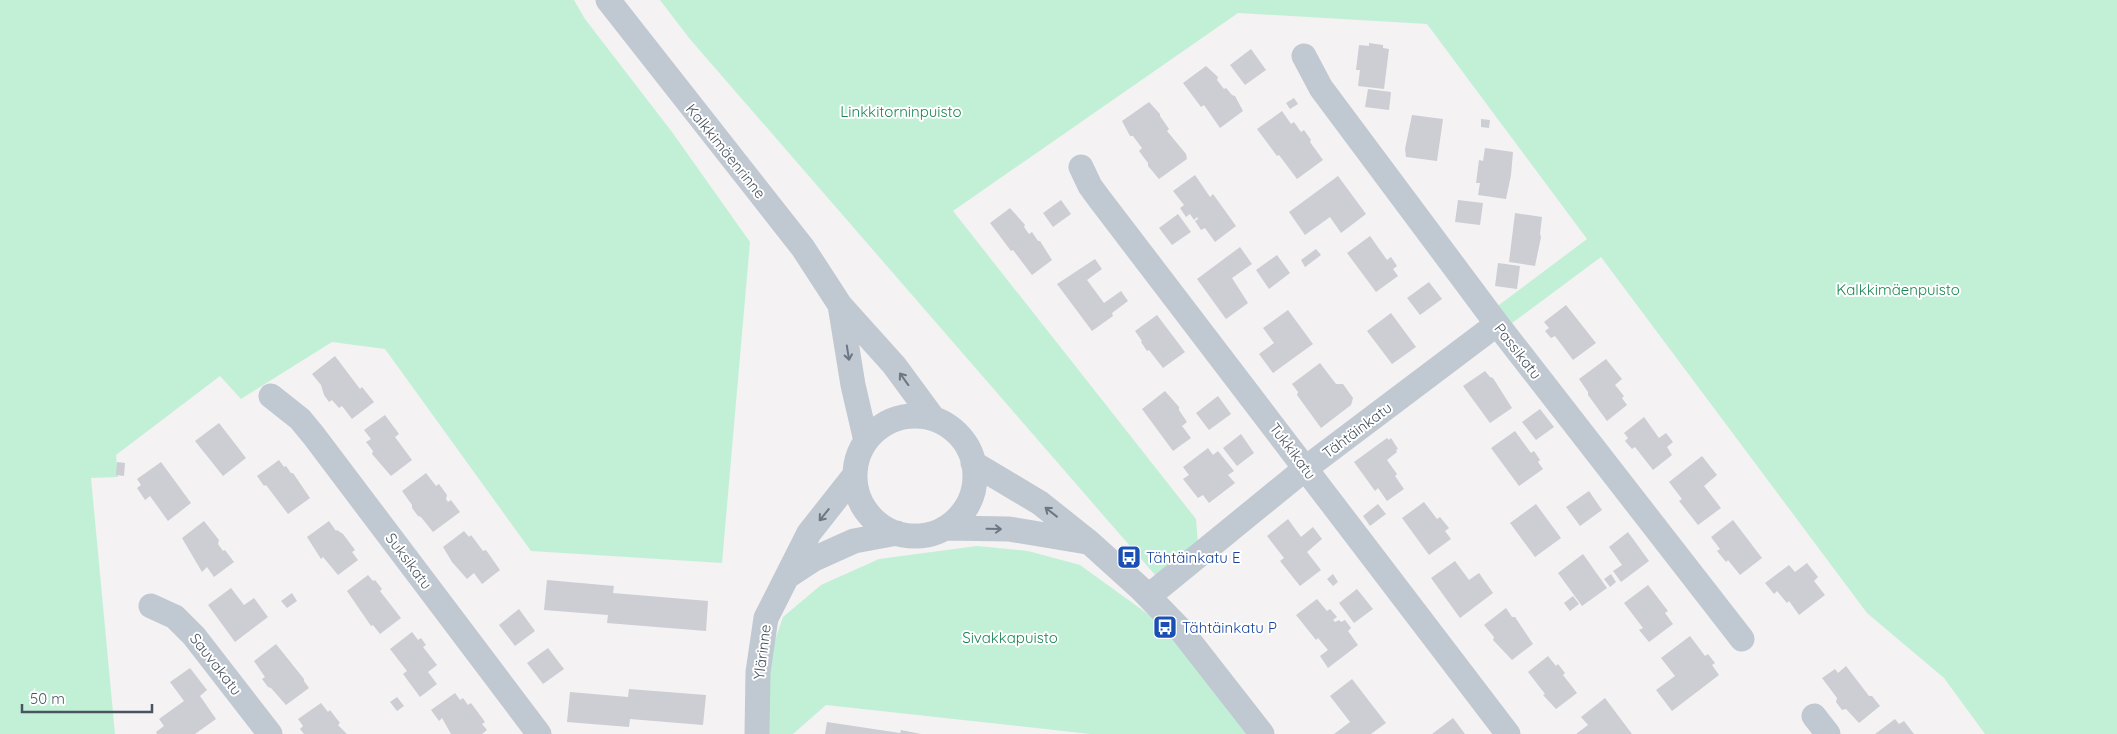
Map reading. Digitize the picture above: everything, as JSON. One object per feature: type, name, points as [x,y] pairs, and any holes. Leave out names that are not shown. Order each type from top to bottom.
[{"type":"street","name":"Kalkkimäenrinne","points":[[608,0],[804,248],[840,304],[894,365],[933,418]]},
{"type":"street","name":"Passikatu","points":[[1304,56],[1321,88],[1497,324],[1742,639]]},
{"type":"street","name":"Tukkikatu","points":[[1081,167],[1098,198],[1508,734]]},
{"type":"street","name":"Kalkkimäenrinne","points":[[840,304],[853,385],[866,441]]},
{"type":"street","name":"Tähtäinkatu","points":[[1149,596],[1306,468],[1497,324]]},
{"type":"street","name":"Suksikatu","points":[[271,396],[300,419],[314,436],[539,734]]},
{"type":"street","points":[[945,528],[964,511],[974,488],[973,463],[963,440],[944,424],[933,418],[920,416],[896,419],[874,432],[866,441],[860,452],[854,476],[856,489],[866,512],[885,528],[896,533],[921,536],[945,528],[1009,529],[1089,542]]},
{"type":"street","points":[[973,463],[1040,504],[1089,542],[1149,596],[1203,656],[1262,734]]},
{"type":"street","name":"Ylärinne","points":[[757,734],[758,672],[766,618],[810,533],[854,476]]},
{"type":"street","name":"Ylärinne","points":[[788,576],[814,559],[854,541],[896,533]]},
{"type":"street","name":"Sauvakatu","points":[[151,606],[175,618],[194,636],[270,734]]},
{"type":"green space","points":[[0,0],[574,0],[585,19],[672,132],[750,242],[722,563],[531,551],[385,349],[332,342],[241,399],[220,376],[116,455],[118,477],[91,478],[115,734],[0,734]]},
{"type":"green space","name":"Kalkkimäenpuisto","points":[[660,0],[2117,0],[2117,734],[1985,734],[1944,678],[1867,613],[1601,257],[1508,326],[1495,308],[1587,239],[1427,24],[1238,13],[953,211],[1196,519],[1198,544],[1156,576],[689,38]]},
{"type":"green space","name":"Sivakkapuisto","points":[[977,546],[1028,551],[1080,565],[1159,622],[1247,734],[1090,734],[826,705],[793,734],[769,734],[770,654],[783,617],[821,585],[879,559]]},
{"type":"building","points":[[1369,43],[1383,45],[1383,48],[1389,49],[1384,89],[1358,86],[1360,70],[1356,70],[1359,45],[1369,46]]},
{"type":"building","points":[[1251,49],[1266,70],[1245,85],[1230,65]]},
{"type":"building","points":[[1206,66],[1218,77],[1217,80],[1224,89],[1226,88],[1235,96],[1243,111],[1220,128],[1204,105],[1201,107],[1183,83]]},
{"type":"building","points":[[1368,89],[1391,92],[1389,110],[1365,107]]},
{"type":"building","points":[[1294,98],[1298,104],[1290,109],[1286,103]]},
{"type":"building","points":[[1149,102],[1160,114],[1169,129],[1167,131],[1186,154],[1187,159],[1159,179],[1139,151],[1142,148],[1133,136],[1130,136],[1122,121]]},
{"type":"building","points":[[1282,111],[1291,124],[1294,122],[1301,132],[1304,130],[1323,160],[1297,179],[1257,129]]},
{"type":"building","points":[[1412,115],[1443,119],[1437,161],[1406,157],[1405,149]]},
{"type":"building","points":[[1481,119],[1490,120],[1489,128],[1481,127]]},
{"type":"building","points":[[1485,148],[1513,152],[1506,199],[1478,195],[1480,183],[1476,183],[1479,160],[1483,161]]},
{"type":"building","points":[[1195,175],[1210,197],[1213,194],[1236,226],[1215,242],[1205,228],[1201,230],[1195,221],[1198,219],[1197,217],[1194,220],[1190,214],[1186,217],[1180,208],[1184,205],[1173,191]]},
{"type":"building","points":[[1338,176],[1366,214],[1341,233],[1330,217],[1305,235],[1289,212]]},
{"type":"building","points":[[1061,200],[1071,214],[1053,227],[1043,213]]},
{"type":"building","points":[[1458,200],[1483,203],[1480,225],[1455,222]]},
{"type":"building","points":[[1010,208],[1025,225],[1024,227],[1029,234],[1032,232],[1040,241],[1052,260],[1032,275],[990,223]]},
{"type":"building","points":[[1515,213],[1542,217],[1541,237],[1535,266],[1509,262]]},
{"type":"building","points":[[1178,214],[1191,232],[1172,245],[1159,228]]},
{"type":"building","points":[[1370,236],[1387,260],[1391,257],[1397,266],[1393,269],[1398,276],[1376,292],[1347,253]]},
{"type":"building","points":[[1240,247],[1252,264],[1232,278],[1248,303],[1226,319],[1197,279]]},
{"type":"building","points":[[1316,249],[1321,255],[1305,267],[1301,260]]},
{"type":"building","points":[[1277,255],[1290,273],[1269,289],[1256,270]]},
{"type":"building","points":[[1095,259],[1102,269],[1087,280],[1104,303],[1121,291],[1128,301],[1112,313],[1113,316],[1092,331],[1057,284]]},
{"type":"building","points":[[1498,263],[1520,266],[1517,289],[1495,286]]},
{"type":"building","points":[[1429,282],[1442,299],[1420,315],[1407,298]]},
{"type":"building","points":[[1566,305],[1596,343],[1573,360],[1555,336],[1551,338],[1545,331],[1549,328],[1544,322]]},
{"type":"building","points":[[1288,310],[1313,344],[1273,373],[1259,354],[1274,343],[1263,328]]},
{"type":"building","points":[[1391,313],[1416,347],[1392,364],[1367,331]]},
{"type":"building","points":[[1157,315],[1185,352],[1163,368],[1149,350],[1147,351],[1135,331]]},
{"type":"building","points":[[335,356],[360,389],[362,387],[374,402],[352,419],[342,406],[339,408],[332,400],[329,402],[324,395],[321,385],[312,374]]},
{"type":"building","points":[[1606,359],[1622,379],[1615,385],[1624,396],[1622,398],[1627,405],[1607,421],[1579,379]]},
{"type":"building","points":[[1320,363],[1336,384],[1343,384],[1353,398],[1351,405],[1321,428],[1297,395],[1298,392],[1292,384]]},
{"type":"building","points":[[1485,371],[1493,378],[1512,408],[1490,423],[1463,386]]},
{"type":"building","points":[[1165,391],[1179,407],[1187,422],[1182,426],[1191,438],[1173,451],[1142,409]]},
{"type":"building","points":[[1218,396],[1231,414],[1209,430],[1196,413]]},
{"type":"building","points":[[1540,409],[1554,427],[1536,440],[1522,422]]},
{"type":"building","points":[[385,415],[399,434],[395,437],[412,460],[391,476],[372,454],[373,451],[366,442],[371,439],[364,430]]},
{"type":"building","points":[[1644,417],[1659,438],[1666,433],[1673,442],[1667,447],[1672,455],[1653,470],[1635,447],[1632,449],[1625,441],[1628,438],[1624,433]]},
{"type":"building","points":[[219,423],[246,458],[223,476],[195,441]]},
{"type":"building","points":[[1515,431],[1531,453],[1534,451],[1543,469],[1519,486],[1491,448]]},
{"type":"building","points":[[1241,434],[1254,453],[1237,466],[1223,448]]},
{"type":"building","points":[[1387,438],[1389,440],[1391,438],[1398,449],[1387,460],[1397,474],[1395,476],[1404,489],[1387,501],[1378,488],[1375,491],[1354,462]]},
{"type":"building","points":[[1208,448],[1213,455],[1218,451],[1234,471],[1228,475],[1235,483],[1209,503],[1203,495],[1198,498],[1183,479],[1189,475],[1183,467]]},
{"type":"building","points":[[1702,456],[1717,475],[1704,486],[1721,508],[1698,525],[1679,501],[1682,499],[1669,482]]},
{"type":"building","points":[[279,460],[284,467],[286,466],[293,473],[310,498],[288,514],[257,476]]},
{"type":"building","points":[[117,462],[125,463],[124,476],[116,475]]},
{"type":"building","points":[[161,462],[191,503],[168,521],[150,496],[145,500],[137,488],[141,485],[137,479]]},
{"type":"building","points":[[426,473],[436,486],[439,484],[447,495],[446,499],[448,502],[451,500],[460,512],[433,532],[421,517],[418,516],[402,491]]},
{"type":"building","points":[[1589,491],[1602,510],[1580,526],[1566,507]]},
{"type":"building","points":[[1424,502],[1437,519],[1440,517],[1449,528],[1445,531],[1451,539],[1429,555],[1402,518]]},
{"type":"building","points":[[1378,504],[1386,514],[1370,526],[1363,516]]},
{"type":"building","points":[[1536,504],[1561,538],[1535,557],[1510,523]]},
{"type":"building","points":[[1288,519],[1301,537],[1313,527],[1322,539],[1307,552],[1321,570],[1300,586],[1280,561],[1284,558],[1267,536]]},
{"type":"building","points":[[1733,520],[1762,558],[1740,575],[1728,560],[1726,562],[1717,551],[1720,549],[1711,537]]},
{"type":"building","points":[[204,521],[219,540],[218,544],[223,551],[225,550],[234,562],[214,577],[207,567],[202,572],[182,538]]},
{"type":"building","points":[[329,521],[336,531],[343,534],[355,550],[352,552],[358,560],[338,575],[323,557],[321,559],[307,537]]},
{"type":"building","points":[[464,531],[469,537],[471,535],[483,551],[486,550],[500,570],[482,584],[474,573],[467,579],[452,562],[443,547]]},
{"type":"building","points":[[1628,532],[1649,561],[1621,582],[1613,571],[1622,565],[1609,547]]},
{"type":"building","points":[[1583,554],[1607,588],[1582,606],[1558,573]]},
{"type":"building","points":[[1455,561],[1469,580],[1479,573],[1493,593],[1460,618],[1431,578]]},
{"type":"building","points":[[1807,563],[1818,577],[1814,581],[1825,595],[1799,615],[1789,601],[1787,603],[1777,591],[1774,594],[1765,583],[1789,565],[1795,572]]},
{"type":"building","points":[[1333,574],[1338,582],[1333,586],[1327,579]]},
{"type":"building","points":[[1611,574],[1616,582],[1610,587],[1604,579]]},
{"type":"building","points":[[368,575],[382,589],[380,591],[401,618],[380,634],[373,625],[371,626],[347,591]]},
{"type":"building","points":[[547,580],[614,586],[613,593],[708,601],[706,631],[607,623],[608,615],[544,610]]},
{"type":"building","points":[[1648,585],[1668,611],[1665,613],[1673,624],[1649,642],[1639,630],[1643,628],[1624,603]]},
{"type":"building","points":[[231,588],[244,605],[254,598],[268,617],[235,642],[208,605]]},
{"type":"building","points":[[1357,589],[1373,609],[1354,623],[1339,603]]},
{"type":"building","points":[[292,593],[297,601],[287,608],[281,601]]},
{"type":"building","points":[[1573,596],[1579,604],[1570,611],[1564,603]]},
{"type":"building","points":[[1317,599],[1327,611],[1330,609],[1337,617],[1333,620],[1335,622],[1345,620],[1351,628],[1348,631],[1358,645],[1328,668],[1320,656],[1328,650],[1318,638],[1316,640],[1296,615]]},
{"type":"building","points":[[1506,608],[1512,617],[1515,617],[1533,644],[1512,660],[1493,640],[1494,637],[1484,625]]},
{"type":"building","points":[[519,609],[535,631],[515,646],[499,625]]},
{"type":"building","points":[[412,632],[418,640],[421,638],[426,645],[423,647],[437,665],[428,672],[437,684],[420,697],[403,674],[407,671],[390,649]]},
{"type":"building","points":[[1690,636],[1705,656],[1708,654],[1715,663],[1712,665],[1719,675],[1672,711],[1656,690],[1675,676],[1661,658]]},
{"type":"building","points":[[276,644],[309,688],[286,705],[262,679],[265,677],[254,661]]},
{"type":"building","points":[[548,648],[564,669],[543,684],[527,663]]},
{"type":"building","points":[[1548,656],[1556,666],[1558,664],[1565,673],[1563,675],[1577,693],[1556,709],[1543,695],[1545,694],[1528,672]]},
{"type":"building","points":[[1846,666],[1869,696],[1872,696],[1880,706],[1859,723],[1846,709],[1842,710],[1836,702],[1837,698],[1822,678],[1835,669],[1838,673]]},
{"type":"building","points":[[190,668],[207,690],[200,696],[216,719],[195,734],[157,734],[156,732],[164,726],[159,719],[184,701],[170,682]]},
{"type":"building","points":[[1352,679],[1386,723],[1371,734],[1334,734],[1350,722],[1330,696]]},
{"type":"building","points":[[629,689],[706,695],[703,725],[630,719],[629,727],[567,722],[570,692],[628,697]]},
{"type":"building","points":[[455,693],[460,700],[463,698],[468,705],[471,703],[485,722],[482,724],[487,730],[482,734],[451,734],[442,718],[439,721],[431,710]]},
{"type":"building","points":[[397,697],[404,706],[397,711],[390,702]]},
{"type":"building","points":[[1605,698],[1632,734],[1576,734],[1588,725],[1581,717]]},
{"type":"building","points":[[321,703],[328,712],[330,710],[340,723],[338,725],[347,734],[304,734],[300,729],[303,726],[298,719]]},
{"type":"building","points":[[1453,718],[1465,734],[1432,734]]},
{"type":"building","points":[[1895,719],[1899,724],[1904,721],[1914,734],[1875,734]]},
{"type":"building","points":[[827,722],[900,733],[901,730],[921,734],[825,734]]},
{"type":"place","name":"Tähtäinkatu E","points":[[1129,557]]},
{"type":"place","name":"Tähtäinkatu P","points":[[1165,627]]},
{"type":"park label","name":"Linkkitorninpuisto","points":[[901,111]]}]
